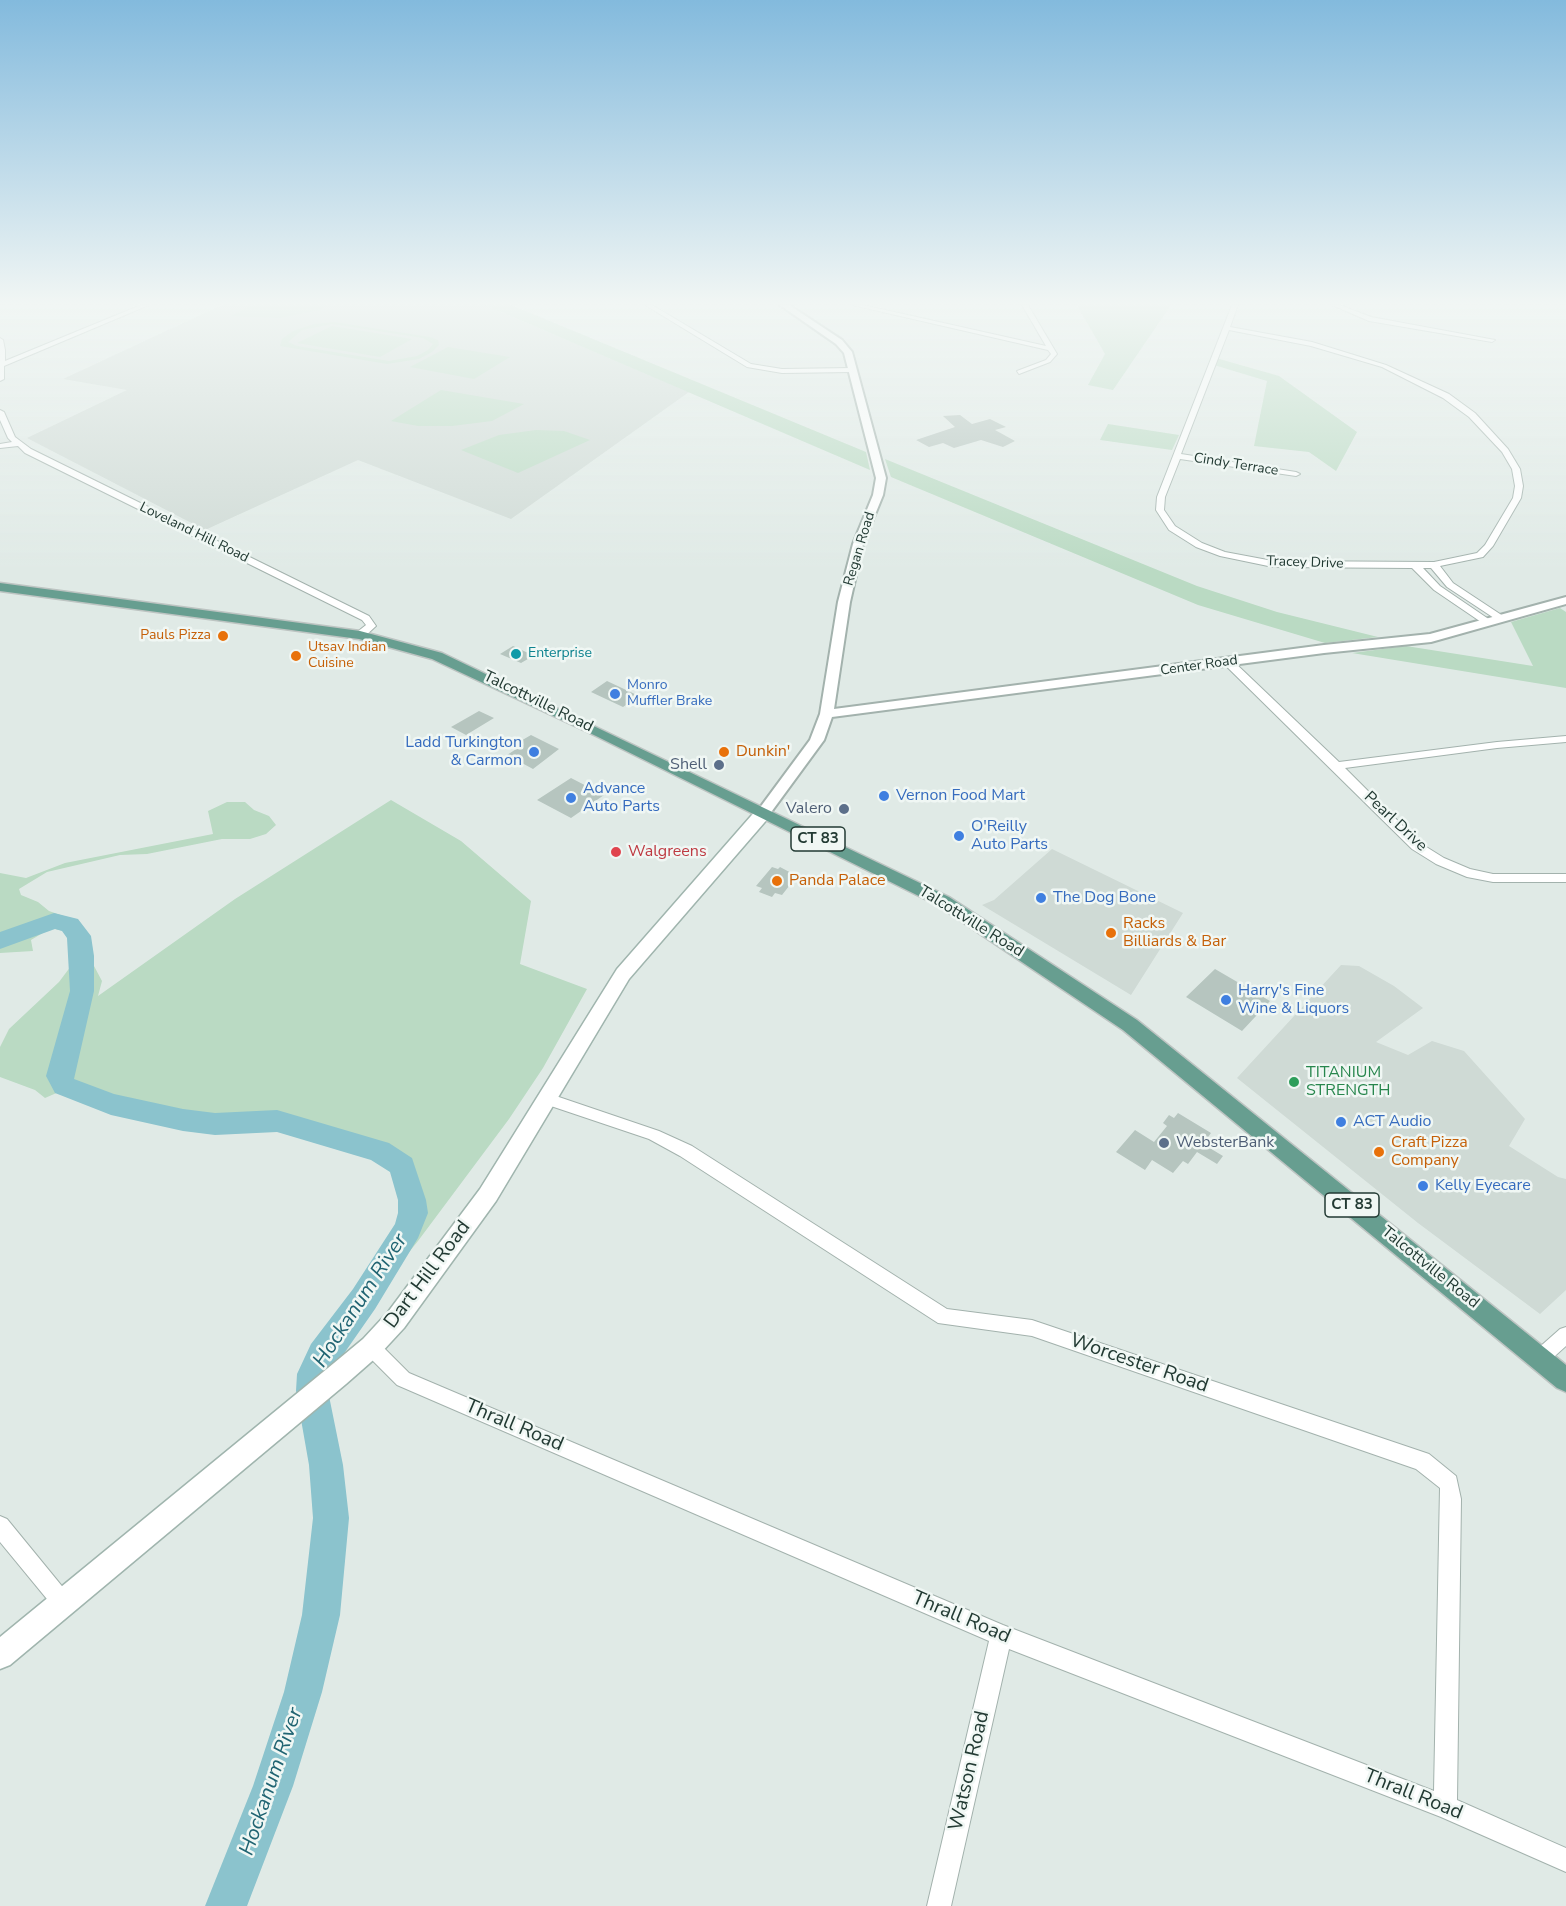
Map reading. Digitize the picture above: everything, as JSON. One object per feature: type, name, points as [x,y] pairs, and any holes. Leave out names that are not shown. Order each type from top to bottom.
[{"type":"main road","name":"Talcottville Road","points":[[0,586],[360,635],[437,656],[764,812],[943,901],[1130,1024],[1566,1380]]},
{"type":"main road","name":"Dart Hill Road","points":[[0,1655],[371,1347],[417,1295],[488,1195],[623,974],[764,812]]},
{"type":"street","name":"Regan Road","points":[[764,812],[817,740],[827,714],[844,602],[858,544],[878,495],[881,478],[859,394]]},
{"type":"street","name":"Tracey Drive","points":[[1201,394],[1161,497],[1160,510],[1172,528],[1199,545],[1223,554],[1273,564],[1415,565],[1434,565],[1480,555],[1489,546],[1517,498],[1516,470],[1492,436],[1472,415],[1442,394]]},
{"type":"street","points":[[0,412],[12,438],[18,444]]},
{"type":"street","points":[[0,446],[18,444]]},
{"type":"street","name":"Loveland Hill Road","points":[[18,444],[366,618],[371,626],[360,635]]},
{"type":"street","name":"Cindy Terrace","points":[[1177,456],[1296,474]]},
{"type":"street","points":[[1415,565],[1437,588],[1493,620]]},
{"type":"street","points":[[1434,565],[1450,585],[1493,620]]},
{"type":"street","name":"Center Road","points":[[827,714],[1431,638],[1566,600]]},
{"type":"street","name":"Pearl Drive","points":[[1228,662],[1416,846],[1440,861],[1467,873],[1493,878],[1566,878]]},
{"type":"street","points":[[1336,766],[1497,745],[1566,739]]},
{"type":"street","name":"Worcester Road","points":[[547,1099],[654,1135],[686,1151],[944,1317],[1032,1328],[1422,1461],[1449,1483],[1451,1499],[1445,1807]]},
{"type":"street","points":[[1540,1358],[1566,1335]]},
{"type":"street","name":"Thrall Road","points":[[371,1347],[403,1379],[1001,1635],[1445,1807],[1566,1860]]},
{"type":"street","points":[[0,1526],[63,1603]]},
{"type":"street","name":"Watson Road","points":[[939,1906],[1001,1635]]},
{"type":"shaded area","points":[[119,394],[686,394],[511,519],[358,460],[205,530],[27,438]]},
{"type":"shaded area","points":[[1052,849],[1183,913],[1131,995],[982,905],[994,900]]},
{"type":"shaded area","points":[[1341,965],[1359,966],[1394,986],[1423,1008],[1376,1042],[1408,1055],[1432,1041],[1464,1051],[1525,1119],[1509,1146],[1558,1177],[1566,1179],[1566,1290],[1540,1314],[1418,1223],[1237,1078]]},
{"type":"green space","points":[[435,394],[464,394],[524,404],[492,421],[452,426],[418,426],[391,421]]},
{"type":"green space","points":[[693,394],[726,394],[866,452],[870,470]]},
{"type":"green space","points":[[1264,394],[1304,394],[1357,432],[1336,471],[1309,452],[1254,446]]},
{"type":"green space","points":[[1108,424],[1179,435],[1172,450],[1100,440]]},
{"type":"green space","points":[[536,430],[564,431],[590,440],[518,473],[461,450],[499,435]]},
{"type":"green space","points":[[885,459],[1197,586],[1277,612],[1378,637],[1325,643],[1198,605],[891,477]]},
{"type":"green space","points":[[1560,608],[1566,612],[1566,688],[1352,653],[1406,646],[1533,666],[1511,622]]},
{"type":"green space","points":[[391,800],[461,841],[531,901],[520,964],[587,989],[543,1068],[509,1119],[418,1241],[362,1310],[353,1315],[385,1269],[412,1220],[412,1200],[402,1166],[379,1151],[277,1121],[192,1122],[111,1104],[68,1088],[45,1098],[35,1090],[0,1077],[0,1047],[9,1029],[59,982],[77,958],[64,931],[51,928],[31,940],[33,951],[0,953],[0,873],[26,878],[65,863],[213,834],[208,811],[227,802],[245,802],[254,810],[269,816],[276,825],[266,834],[250,839],[222,839],[147,854],[120,855],[47,872],[19,889],[21,895],[38,902],[49,911],[75,920],[85,931],[93,953],[94,966],[102,981],[98,996],[235,899]]},
{"type":"building","points":[[960,415],[972,424],[990,419],[1006,427],[995,430],[1015,441],[1003,447],[981,440],[954,448],[943,443],[929,447],[916,440],[955,427],[943,416]]},
{"type":"building","name":"Enterprise","points":[[513,646],[533,656],[521,663],[500,654]]},
{"type":"building","name":"Monro Muffler Brake","points":[[607,681],[639,696],[623,707],[591,692]]},
{"type":"building","points":[[479,711],[494,718],[466,735],[451,727]]},
{"type":"building","name":"Ladd Turkington & Carmon","points":[[531,735],[559,749],[533,769],[507,755],[524,744],[519,742]]},
{"type":"building","name":"Advance Auto Parts","points":[[571,778],[604,795],[571,818],[537,800]]},
{"type":"building","name":"Panda Palace","points":[[772,867],[778,869],[780,867],[797,876],[782,895],[775,893],[772,897],[759,892],[762,888],[756,886]]},
{"type":"building","name":"Harry's Fine Wine & Liquors","points":[[1215,969],[1270,1001],[1242,1031],[1186,997]]},
{"type":"building","name":"WebsterBank","points":[[1178,1113],[1211,1133],[1203,1144],[1223,1156],[1217,1164],[1197,1152],[1188,1164],[1183,1161],[1173,1173],[1152,1160],[1145,1170],[1116,1152],[1135,1130],[1154,1142],[1167,1126],[1163,1123],[1169,1115],[1174,1118]]},
{"type":"waterway","name":"Hockanum River","points":[[0,941],[54,921],[70,925],[79,936],[82,956],[82,991],[75,1024],[59,1076],[64,1086],[111,1104],[183,1120],[215,1124],[277,1121],[379,1151],[402,1166],[412,1200],[413,1213],[408,1229],[364,1299],[322,1355],[313,1374],[312,1391],[326,1465],[331,1518],[330,1547],[321,1615],[303,1692],[273,1786],[226,1906]]},
{"type":"place","name":"Pauls Pizza","points":[[223,636]]},
{"type":"place","name":"Enterprise","points":[[516,654]]},
{"type":"place","name":"Utsav Indian Cuisine","points":[[296,656]]},
{"type":"place","name":"Monro Muffler Brake","points":[[615,694]]},
{"type":"place","name":"Ladd Turkington & Carmon","points":[[534,752]]},
{"type":"place","name":"Dunkin'","points":[[724,752]]},
{"type":"place","name":"Shell","points":[[719,765]]},
{"type":"place","name":"Vernon Food Mart","points":[[884,796]]},
{"type":"place","name":"Advance Auto Parts","points":[[571,798]]},
{"type":"place","name":"Valero","points":[[844,809]]},
{"type":"place","name":"O'Reilly Auto Parts","points":[[959,836]]},
{"type":"place","name":"Walgreens","points":[[616,852]]},
{"type":"place","name":"Panda Palace","points":[[777,881]]},
{"type":"place","name":"The Dog Bone","points":[[1041,898]]},
{"type":"place","name":"Racks Billiards & Bar","points":[[1111,933]]},
{"type":"place","name":"Harry's Fine Wine & Liquors","points":[[1226,1000]]},
{"type":"place","name":"TITANIUM STRENGTH","points":[[1294,1082]]},
{"type":"place","name":"ACT Audio","points":[[1341,1122]]},
{"type":"place","name":"WebsterBank","points":[[1164,1143]]},
{"type":"place","name":"Craft Pizza Company","points":[[1379,1152]]},
{"type":"place","name":"Kelly Eyecare","points":[[1423,1186]]}]
